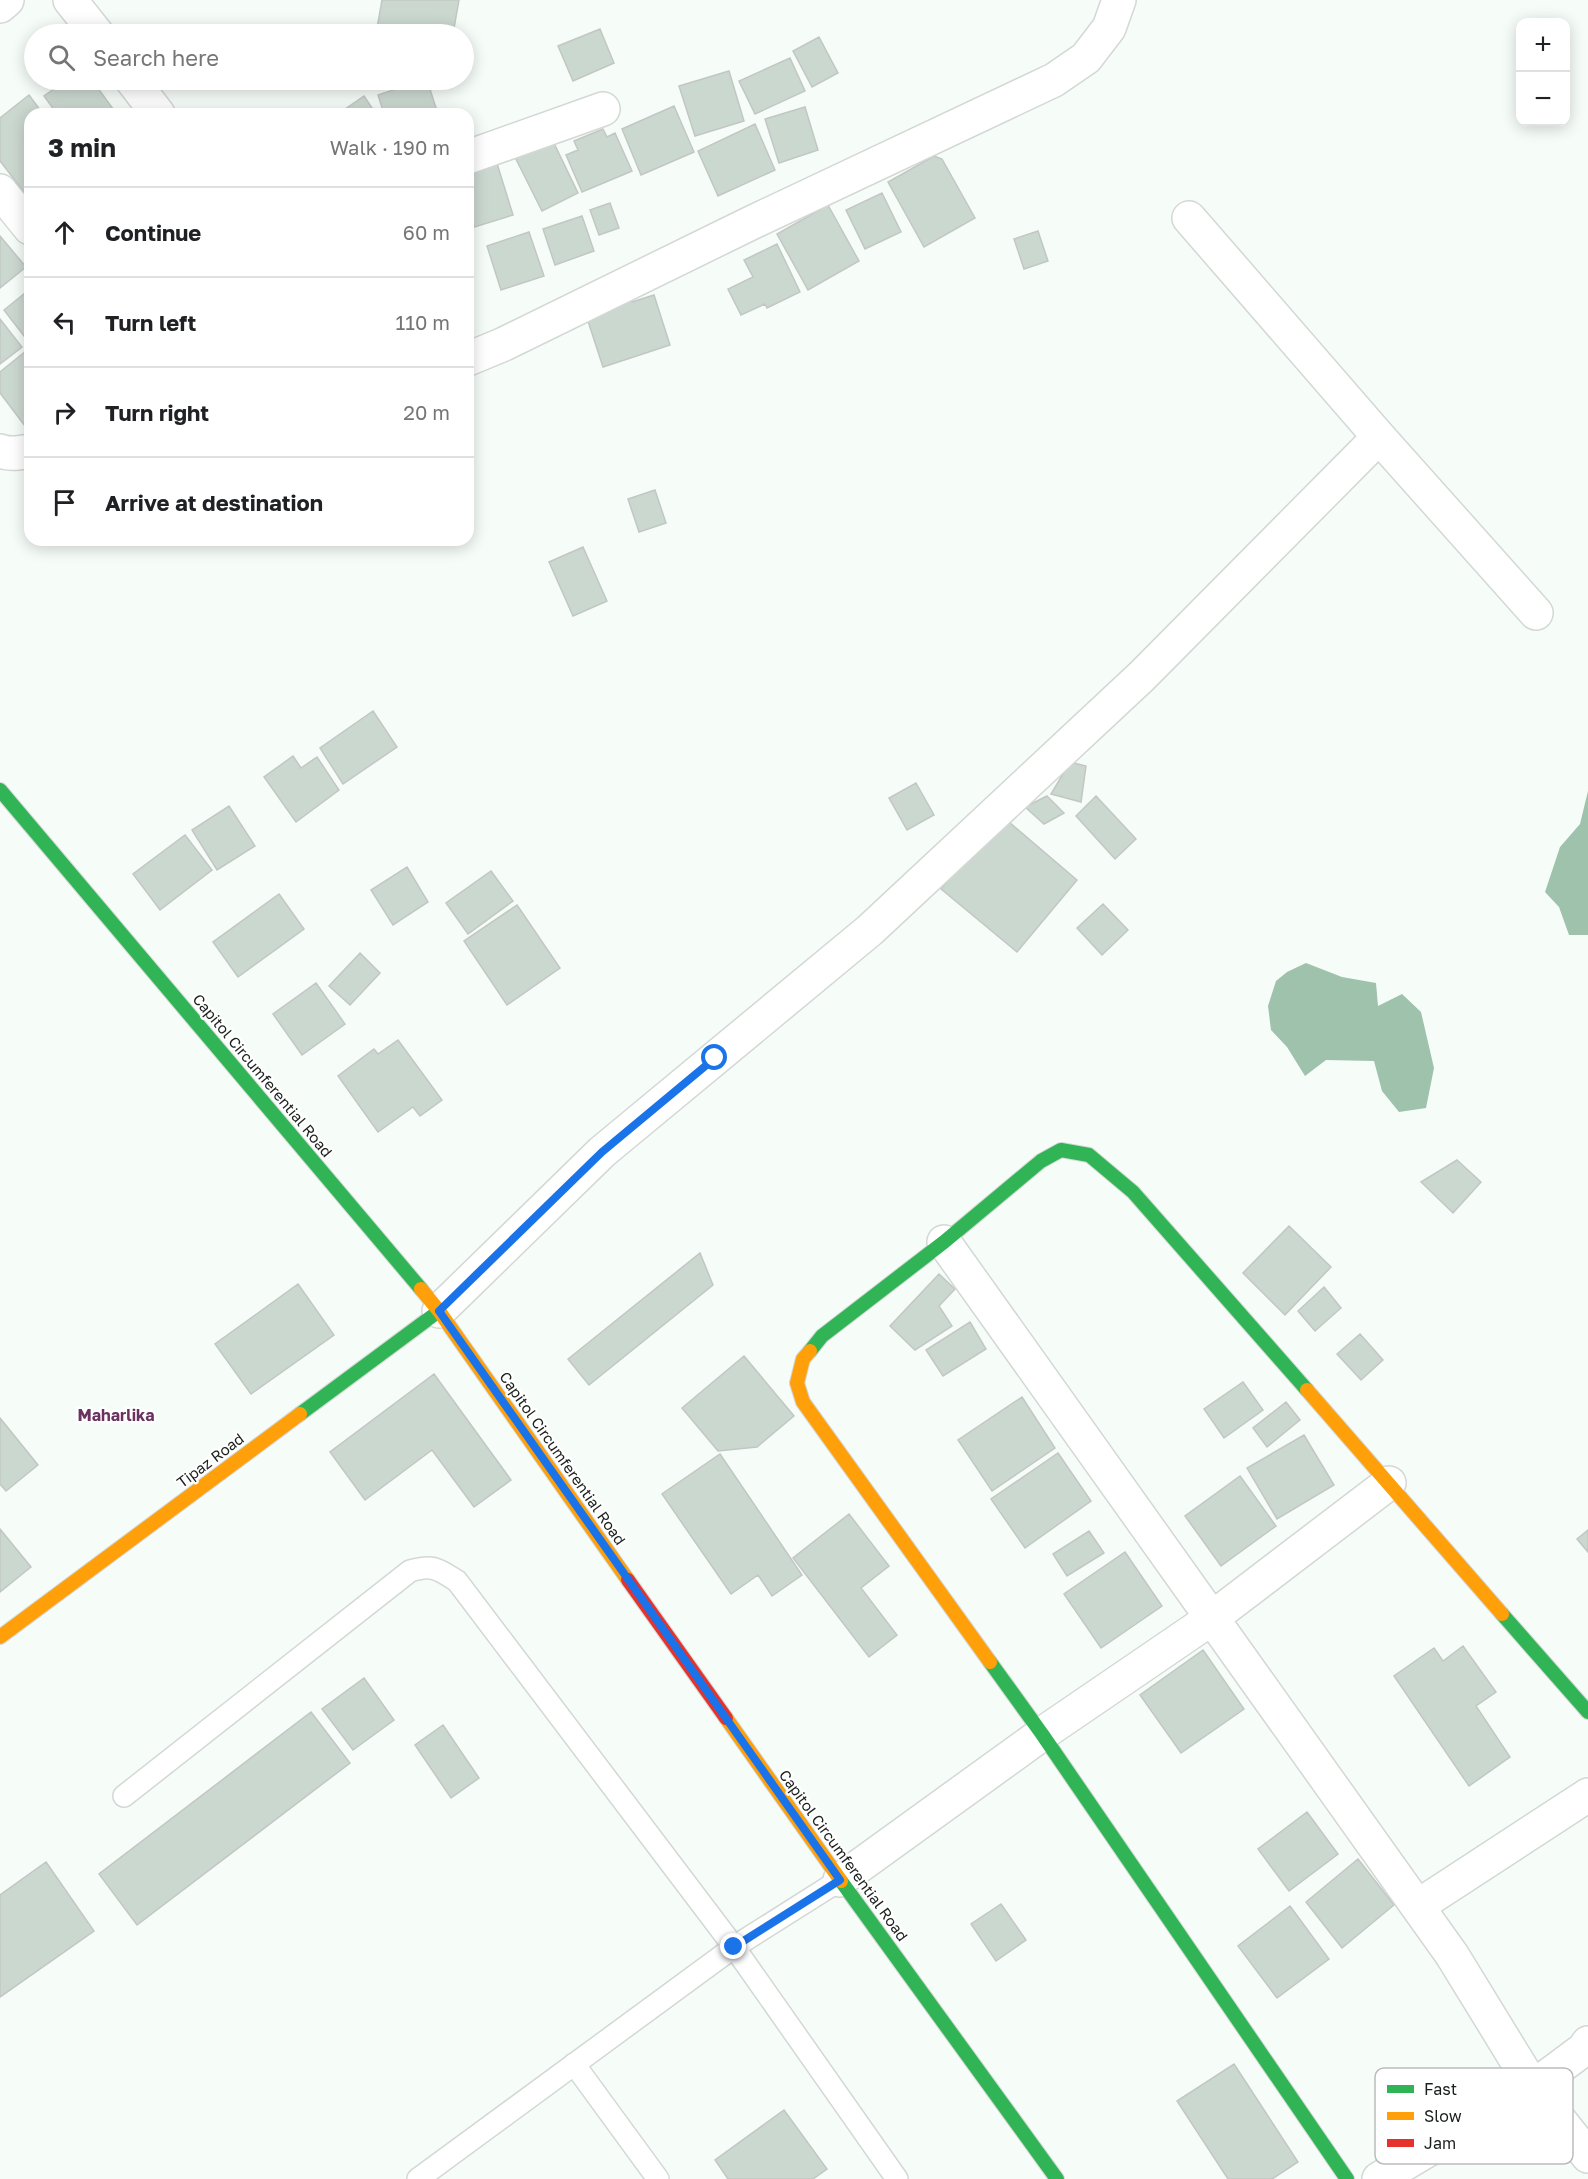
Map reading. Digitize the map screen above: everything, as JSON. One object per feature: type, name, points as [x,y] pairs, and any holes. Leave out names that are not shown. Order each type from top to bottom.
[{"type":"street","points":[[0,6],[7,0]]},
{"type":"street","points":[[70,0],[89,24]]},
{"type":"street","points":[[474,356],[1054,80],[1086,58],[1109,28],[1119,0]]},
{"type":"street","points":[[140,90],[153,108]]},
{"type":"street","points":[[474,155],[603,109]]},
{"type":"street","points":[[0,190],[24,220]]},
{"type":"street","points":[[1189,218],[1536,613]]},
{"type":"street","points":[[439,1311],[602,1152],[879,922],[1142,676],[1379,437]]},
{"type":"street","points":[[0,451],[24,452]]},
{"type":"street","name":"Capitol Circumferential Road","points":[[0,790],[439,1311],[840,1880],[1057,2179]]},
{"type":"street","points":[[1347,2179],[1042,1734],[803,1402],[797,1383],[803,1359],[822,1336],[944,1242],[1041,1161],[1061,1150],[1089,1155],[1133,1192],[1588,1712]]},
{"type":"street","points":[[944,1242],[1418,1906],[1452,1955],[1521,2068]]},
{"type":"street","name":"Tipaz Road","points":[[0,1636],[439,1311]]},
{"type":"street","points":[[840,1880],[1042,1734],[1212,1618],[1389,1483]]},
{"type":"street","points":[[1418,1906],[1588,1795]]},
{"type":"street","points":[[1558,2068],[1584,2049],[1588,2043]]},
{"type":"street","points":[[1573,2137],[1588,2156]]},
{"type":"street","points":[[1379,2179],[1404,2164]]},
{"type":"lane","points":[[124,1796],[410,1571],[425,1566],[441,1571],[458,1581],[734,1947],[897,2179]]},
{"type":"lane","points":[[418,2179],[734,1947],[840,1880]]},
{"type":"lane","points":[[574,2064],[658,2179]]},
{"type":"shaded area","points":[[1588,791],[1588,935],[1569,935],[1559,907],[1545,892],[1560,847],[1580,824]]},
{"type":"shaded area","points":[[1306,963],[1342,977],[1376,983],[1378,1006],[1402,994],[1421,1012],[1434,1068],[1426,1108],[1399,1112],[1382,1091],[1374,1061],[1326,1060],[1305,1076],[1287,1047],[1271,1030],[1268,1006],[1276,981],[1287,972]]},
{"type":"building","points":[[382,0],[459,0],[455,24],[378,24]]},
{"type":"building","points":[[600,29],[614,63],[573,81],[558,46]]},
{"type":"building","points":[[819,37],[838,73],[812,87],[793,51]]},
{"type":"building","points":[[790,58],[805,91],[755,114],[739,81]]},
{"type":"building","points":[[729,71],[744,121],[695,136],[679,86]]},
{"type":"building","points":[[53,90],[99,90],[112,108],[53,108],[44,96]]},
{"type":"building","points":[[393,90],[430,90],[436,108],[382,108],[378,95]]},
{"type":"building","points":[[29,95],[39,108],[24,108],[24,192],[0,161],[0,118]]},
{"type":"building","points":[[364,96],[372,108],[347,108]]},
{"type":"building","points":[[674,106],[694,152],[641,175],[622,129]]},
{"type":"building","points":[[805,107],[818,150],[779,163],[765,119]]},
{"type":"building","points":[[755,124],[775,170],[718,196],[698,151]]},
{"type":"building","points":[[603,129],[607,137],[615,133],[632,171],[582,192],[566,155],[578,150],[574,141]]},
{"type":"building","points":[[552,139],[578,193],[542,211],[515,157]]},
{"type":"building","points":[[934,156],[942,159],[975,218],[924,247],[888,182]]},
{"type":"building","points":[[495,157],[513,215],[474,227],[474,164]]},
{"type":"building","points":[[882,193],[901,232],[865,249],[846,210]]},
{"type":"building","points":[[610,203],[619,228],[599,235],[590,210]]},
{"type":"building","points":[[828,205],[859,261],[808,290],[777,234]]},
{"type":"building","points":[[582,216],[594,251],[555,265],[543,229]]},
{"type":"building","points":[[1038,231],[1048,261],[1024,269],[1014,239]]},
{"type":"building","points":[[529,232],[544,276],[501,290],[487,246]]},
{"type":"building","points":[[0,236],[24,265],[24,269],[0,288]]},
{"type":"building","points":[[777,244],[800,292],[767,308],[765,304],[741,315],[728,289],[753,277],[744,260]]},
{"type":"building","points":[[627,290],[632,302],[654,295],[670,345],[603,367],[587,318]]},
{"type":"building","points":[[24,294],[24,336],[4,310]]},
{"type":"building","points":[[0,319],[22,347],[0,364]]},
{"type":"building","points":[[24,353],[24,425],[0,393],[0,372]]},
{"type":"building","points":[[655,490],[666,523],[639,532],[628,499]]},
{"type":"building","points":[[583,547],[607,601],[573,616],[549,562]]},
{"type":"building","points":[[373,711],[397,747],[343,784],[320,748]]},
{"type":"building","points":[[293,756],[301,768],[317,757],[339,790],[296,822],[264,777]]},
{"type":"building","points":[[1070,762],[1086,766],[1081,802],[1051,794]]},
{"type":"building","points":[[916,783],[934,815],[907,830],[889,798]]},
{"type":"building","points":[[1047,796],[1064,813],[1044,824],[1025,807]]},
{"type":"building","points":[[1096,796],[1136,839],[1115,859],[1076,816]]},
{"type":"building","points":[[229,806],[255,846],[217,870],[192,830]]},
{"type":"building","points":[[1002,816],[1077,880],[1017,952],[941,889]]},
{"type":"building","points":[[185,835],[212,870],[160,910],[133,874]]},
{"type":"building","points":[[407,867],[428,902],[393,925],[371,890]]},
{"type":"building","points":[[491,871],[513,901],[468,934],[446,903]]},
{"type":"building","points":[[279,894],[304,929],[238,977],[213,942]]},
{"type":"building","points":[[1103,904],[1128,930],[1102,955],[1077,928]]},
{"type":"building","points":[[517,905],[560,968],[507,1005],[464,941]]},
{"type":"building","points":[[360,953],[380,973],[350,1005],[329,986]]},
{"type":"building","points":[[316,983],[345,1024],[302,1055],[273,1014]]},
{"type":"building","points":[[398,1040],[442,1100],[420,1116],[413,1107],[378,1132],[338,1076],[374,1049],[378,1054]]},
{"type":"building","points":[[1457,1160],[1481,1182],[1453,1213],[1421,1182]]},
{"type":"building","points":[[1289,1226],[1331,1267],[1285,1315],[1243,1273]]},
{"type":"building","points":[[700,1253],[713,1285],[589,1385],[568,1359]]},
{"type":"building","points":[[939,1274],[955,1289],[939,1306],[952,1326],[915,1350],[890,1326]]},
{"type":"building","points":[[298,1284],[334,1335],[251,1394],[215,1344]]},
{"type":"building","points":[[1324,1287],[1341,1308],[1315,1331],[1298,1311]]},
{"type":"building","points":[[970,1322],[986,1349],[943,1376],[926,1350]]},
{"type":"building","points":[[1360,1334],[1383,1360],[1361,1380],[1337,1354]]},
{"type":"building","points":[[744,1356],[794,1416],[757,1447],[718,1451],[682,1408]]},
{"type":"building","points":[[434,1374],[511,1480],[474,1507],[432,1450],[365,1500],[330,1452]]},
{"type":"building","points":[[1243,1382],[1263,1410],[1224,1438],[1204,1409]]},
{"type":"building","points":[[1022,1397],[1055,1448],[992,1491],[958,1440]]},
{"type":"building","points":[[1286,1402],[1300,1420],[1267,1447],[1253,1428]]},
{"type":"building","points":[[0,1418],[38,1465],[6,1491],[0,1484]]},
{"type":"building","points":[[1304,1435],[1334,1485],[1277,1519],[1247,1468]]},
{"type":"building","points":[[1058,1453],[1091,1501],[1025,1548],[991,1499]]},
{"type":"building","points":[[720,1454],[802,1575],[772,1596],[758,1575],[731,1594],[662,1494]]},
{"type":"building","points":[[1240,1476],[1276,1526],[1221,1566],[1185,1516]]},
{"type":"building","points":[[849,1514],[889,1566],[861,1588],[897,1635],[869,1657],[793,1558]]},
{"type":"building","points":[[0,1529],[31,1567],[0,1592]]},
{"type":"building","points":[[1588,1530],[1588,1552],[1577,1539]]},
{"type":"building","points":[[1089,1531],[1104,1553],[1067,1576],[1053,1554]]},
{"type":"building","points":[[1125,1552],[1162,1606],[1101,1648],[1064,1594]]},
{"type":"building","points":[[1463,1646],[1496,1692],[1476,1706],[1510,1757],[1469,1786],[1394,1676],[1434,1648],[1443,1661]]},
{"type":"building","points":[[1203,1650],[1244,1709],[1181,1753],[1140,1695]]},
{"type":"building","points":[[364,1678],[394,1720],[353,1750],[322,1709]]},
{"type":"building","points":[[311,1712],[350,1763],[137,1925],[99,1874]]},
{"type":"building","points":[[443,1725],[479,1778],[451,1798],[415,1745]]},
{"type":"building","points":[[1307,1812],[1338,1854],[1289,1891],[1258,1849]]},
{"type":"building","points":[[1358,1859],[1394,1905],[1342,1948],[1306,1902]]},
{"type":"building","points":[[46,1862],[94,1931],[0,1997],[0,1895]]},
{"type":"building","points":[[1001,1904],[1026,1940],[996,1961],[971,1924]]},
{"type":"building","points":[[1290,1906],[1329,1959],[1277,1998],[1238,1946]]},
{"type":"building","points":[[1234,2064],[1298,2162],[1272,2179],[1228,2179],[1177,2101]]},
{"type":"building","points":[[784,2110],[827,2169],[813,2179],[728,2179],[715,2160]]},
{"type":"traffic: fast","points":[[0,790],[421,1289]]},
{"type":"traffic: fast","points":[[810,1351],[822,1336],[944,1242],[1041,1161],[1061,1150],[1089,1155],[1133,1192],[1307,1390]]},
{"type":"traffic: fast","points":[[300,1414],[439,1311]]},
{"type":"traffic: fast","points":[[1502,1614],[1588,1712]]},
{"type":"traffic: fast","points":[[990,1662],[1042,1734],[1347,2179]]},
{"type":"traffic: fast","points":[[841,1881],[1057,2179]]},
{"type":"traffic: slow","points":[[421,1289],[439,1311],[628,1580]]},
{"type":"traffic: slow","points":[[810,1351],[803,1359],[797,1383],[803,1402],[990,1662]]},
{"type":"traffic: slow","points":[[1307,1390],[1502,1614]]},
{"type":"traffic: slow","points":[[0,1637],[300,1414]]},
{"type":"traffic: slow","points":[[726,1718],[841,1881]]},
{"type":"traffic: jam","points":[[628,1580],[726,1718]]},
{"type":"district","name":"Maharlika","points":[[116,1415]]},
{"type":"route","points":[[715,1058],[602,1152],[439,1311],[840,1880],[734,1947]]}]
